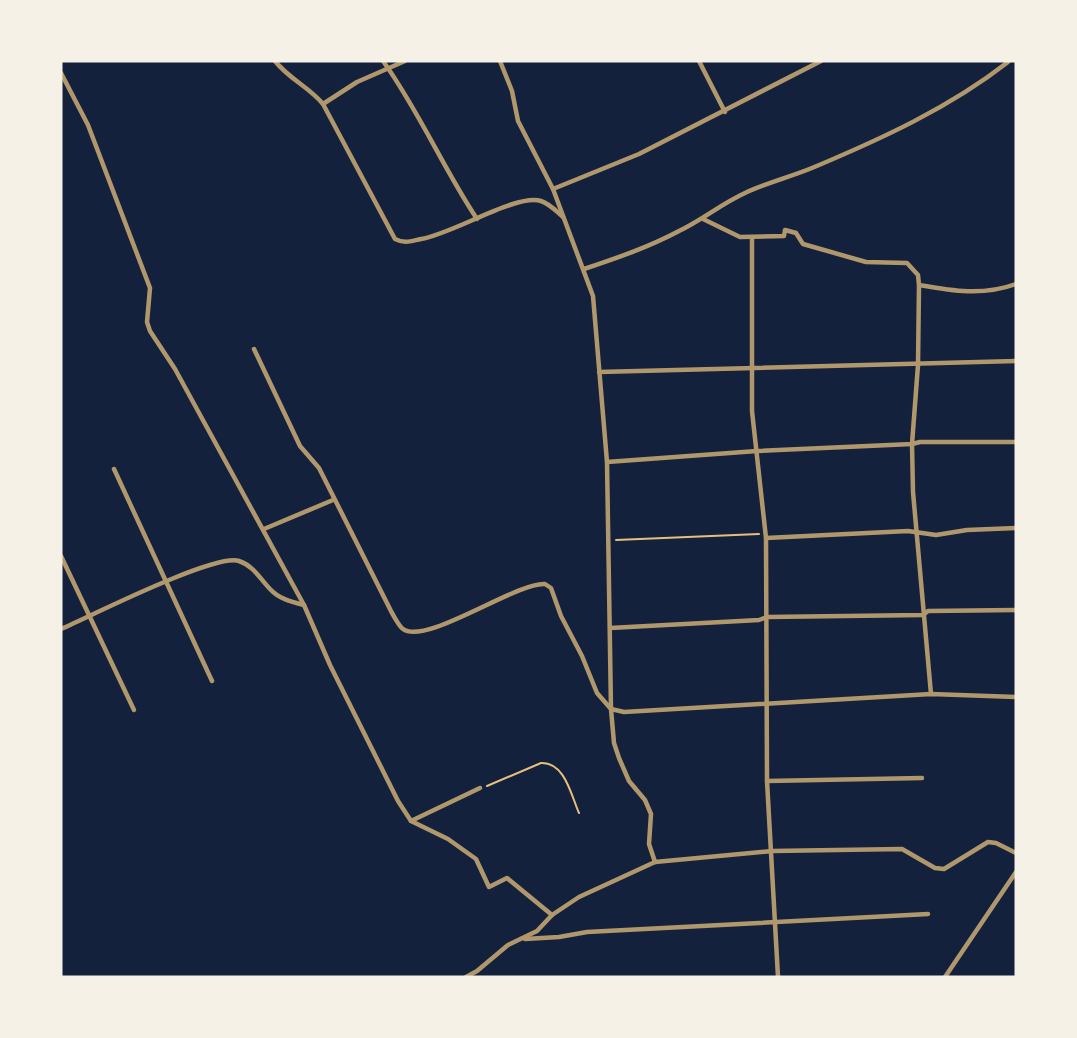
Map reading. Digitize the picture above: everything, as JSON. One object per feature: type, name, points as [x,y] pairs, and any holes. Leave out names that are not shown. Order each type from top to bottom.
[{"type":"street","points":[[275,61],[283,71],[314,92],[323,104],[395,239],[401,242],[410,242],[429,238],[478,219],[505,206],[530,199],[548,204],[566,220]]},
{"type":"street","points":[[383,61],[436,147],[452,181],[478,219]]},
{"type":"street","points":[[323,104],[357,82],[405,61]]},
{"type":"street","points":[[500,61],[512,91],[518,120],[553,189],[593,296],[607,462],[611,708],[614,743],[629,781],[652,814],[649,844],[655,862]]},
{"type":"street","points":[[698,61],[725,112]]},
{"type":"street","points":[[553,189],[639,154],[725,112],[821,61]]},
{"type":"street","points":[[584,269],[639,250],[702,219],[720,205],[746,192],[865,145],[929,114],[970,90],[1008,62]]},
{"type":"street","points":[[61,73],[88,125],[150,288],[147,322],[150,331],[175,369],[264,529],[304,605],[347,699],[398,801],[411,820],[448,839],[476,859],[489,887],[507,878],[552,915]]},
{"type":"street","points":[[702,219],[740,236],[784,236],[785,230],[796,233],[803,244],[866,262],[907,263],[918,275],[918,365],[912,444],[913,492],[931,694]]},
{"type":"street","points":[[752,237],[752,411],[766,536],[767,781],[777,922],[778,977]]},
{"type":"street","points":[[919,285],[958,291],[987,292],[1016,284]]},
{"type":"street","points":[[254,349],[300,446],[319,468],[333,500],[402,629],[414,632],[421,631],[490,606],[531,586],[545,584],[552,588],[561,616],[582,656],[597,693],[611,708],[624,712],[931,694],[1016,697]]},
{"type":"street","points":[[599,372],[1016,361]]},
{"type":"street","points":[[607,462],[757,451],[958,440],[1016,442]]},
{"type":"street","points":[[114,469],[212,682]]},
{"type":"street","points":[[264,529],[333,500]]},
{"type":"street","points":[[766,536],[917,532],[936,535],[967,530],[1016,528]]},
{"type":"street","points":[[61,556],[134,710]]},
{"type":"street","points":[[61,629],[203,567],[237,560],[250,566],[271,590],[281,597],[304,605]]},
{"type":"street","points":[[610,628],[759,620],[767,617],[923,615],[928,611],[1016,610]]},
{"type":"street","points":[[767,781],[922,778]]},
{"type":"street","points":[[411,820],[480,788]]},
{"type":"street","points":[[466,977],[482,968],[508,946],[524,939],[544,926],[552,915],[579,897],[655,862],[772,851],[902,849],[935,868],[944,869],[988,842],[996,843],[1016,852]]},
{"type":"street","points":[[945,977],[1016,872]]},
{"type":"street","points":[[524,939],[559,937],[587,932],[928,914]]},
{"type":"path","points":[[608,540],[766,536]]},
{"type":"path","points":[[480,788],[497,783],[541,763],[548,762],[556,766],[563,775],[579,813]]}]
